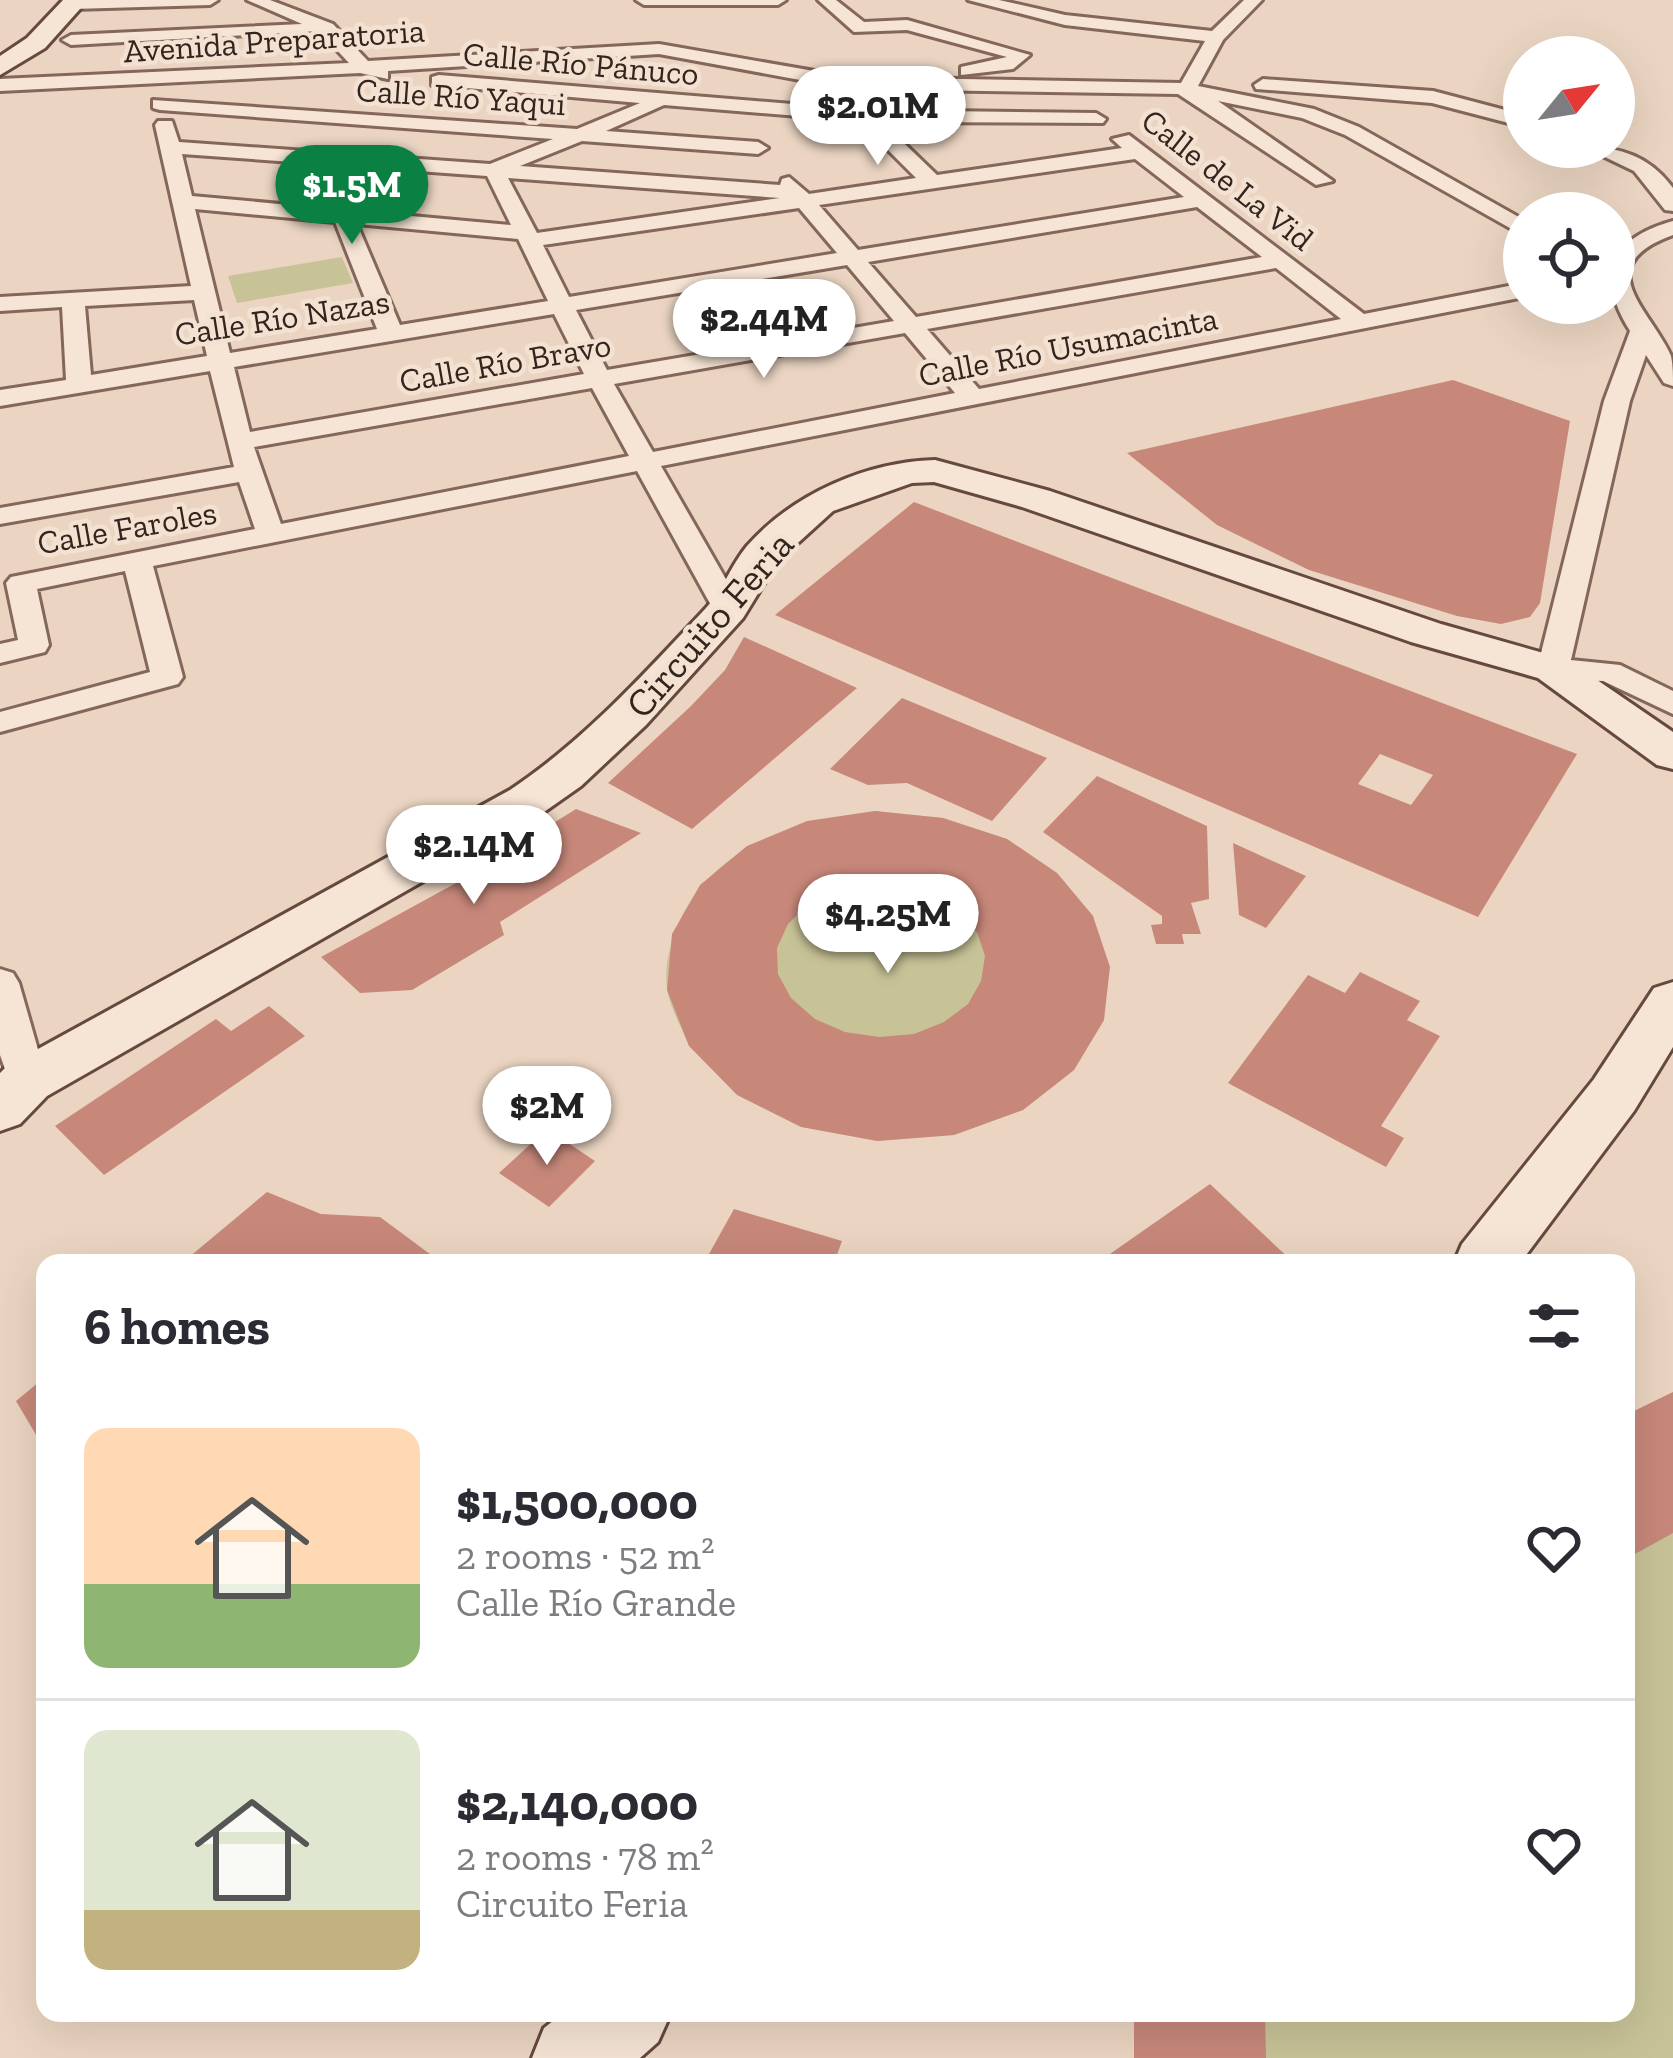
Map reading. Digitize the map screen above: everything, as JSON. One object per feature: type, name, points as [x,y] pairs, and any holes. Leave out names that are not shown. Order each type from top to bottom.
[{"type":"street","points":[[0,50],[77,2],[210,0]]},
{"type":"street","points":[[255,0],[326,28],[364,68]]},
{"type":"street","points":[[644,0],[778,0]]},
{"type":"street","points":[[826,0],[860,28],[907,25],[1021,55],[1007,65],[953,74],[944,78],[947,86]]},
{"type":"street","points":[[976,0],[1066,20],[1216,37]]},
{"type":"street","points":[[1254,0],[1216,37],[1189,86],[1323,182]]},
{"type":"street","points":[[71,40],[77,2]]},
{"type":"street","points":[[0,67],[36,43],[77,2]]},
{"type":"street","points":[[0,84],[71,40],[326,28]]},
{"type":"street","points":[[711,56],[744,45]]},
{"type":"street","name":"Avenida Preparatoria","points":[[0,84],[157,92],[364,68],[639,49],[711,56],[848,83],[1380,90],[1433,97],[1503,115]]},
{"type":"street","name":"Calle Río Pánuco","points":[[364,68],[386,77],[865,116],[1096,119]]},
{"type":"street","name":"Avenida Preparatoria","points":[[1189,86],[1322,119],[1503,218]]},
{"type":"street","name":"Calle de La Vid","points":[[1056,87],[1360,322]]},
{"type":"street","points":[[157,92],[239,442],[272,537]]},
{"type":"street","name":"Calle Río Yaqui","points":[[157,92],[577,135],[758,148]]},
{"type":"street","points":[[494,170],[661,101]]},
{"type":"street","points":[[724,105],[974,398]]},
{"type":"street","points":[[865,116],[930,180]]},
{"type":"street","points":[[171,147],[801,195]]},
{"type":"street","points":[[185,202],[526,237],[801,195],[1139,152]]},
{"type":"street","points":[[1635,163],[1656,175],[1673,206]]},
{"type":"street","points":[[494,170],[599,379],[728,609]]},
{"type":"street","name":"Calle Río Nazas","points":[[0,398],[1201,200]]},
{"type":"street","points":[[344,218],[391,333]]},
{"type":"street","points":[[1635,240],[1673,228]]},
{"type":"street","points":[[1635,247],[1642,239]]},
{"type":"street","name":"Calle Río Bravo","points":[[239,442],[1279,261]]},
{"type":"street","points":[[0,304],[204,292]]},
{"type":"street","name":"Calle Río Usumacinta","points":[[272,537],[1503,294]]},
{"type":"street","points":[[73,300],[79,385]]},
{"type":"street","points":[[1635,316],[1673,378]]},
{"type":"street","points":[[1643,328],[1617,401],[1553,669],[1609,672],[1673,704]]},
{"type":"street","name":"Circuito Feria","points":[[13,1094],[565,775],[630,715],[728,609],[762,554],[819,503],[885,476],[934,471],[1036,499],[1426,633],[1553,669],[1673,754]]},
{"type":"street","points":[[0,517],[252,472]]},
{"type":"street","name":"Calle Faroles","points":[[0,654],[34,645],[21,583],[272,537]]},
{"type":"street","points":[[0,722],[167,677],[137,561]]},
{"type":"street","points":[[0,983],[13,1094]]},
{"type":"street","points":[[1491,1254],[1614,1095],[1673,1003]]},
{"type":"shaded area","points":[[342,257],[353,283],[237,303],[228,276]]},
{"type":"shaded area","points":[[875,811],[943,818],[1007,839],[1057,873],[1093,916],[1104,1020],[1074,1070],[1023,1110],[954,1135],[877,1141],[689,1046],[670,1000],[666,973],[676,930],[701,887],[720,867],[766,839],[818,821]]},
{"type":"shaded area","points":[[1673,1392],[1673,2058],[1134,2058],[1134,2022],[1635,2022],[1635,1411]]},
{"type":"building","points":[[1453,380],[1570,421],[1540,603],[1530,617],[1501,624],[1457,616],[1309,570],[1217,525],[1127,453]]},
{"type":"building","points":[[914,502],[1577,754],[1478,917],[775,615]],"holes":[[[1380,754],[1433,775],[1411,805],[1358,784]]]},
{"type":"building","points":[[744,637],[857,688],[692,829],[608,783],[725,670]]},
{"type":"building","points":[[902,698],[1047,758],[992,821],[907,783],[868,785],[830,769]]},
{"type":"building","points":[[1097,776],[1207,826],[1209,899],[1191,903],[1201,934],[1182,934],[1184,944],[1156,944],[1151,925],[1162,924],[1162,916],[1043,832]]},
{"type":"building","points":[[576,809],[641,833],[500,922],[504,935],[412,990],[360,993],[321,957],[467,877]]},
{"type":"building","points":[[875,811],[943,818],[1007,839],[1057,873],[1093,916],[1110,967],[1104,1020],[1074,1070],[1023,1110],[954,1135],[877,1141],[801,1127],[737,1095],[689,1046],[667,990],[672,934],[700,885],[747,846],[807,821]],"holes":[[[902,885],[933,895],[959,911],[977,932],[985,956],[981,981],[968,1004],[944,1022],[914,1034],[879,1037],[845,1032],[815,1019],[791,998],[778,974],[777,948],[788,924],[808,904],[836,890]]]},
{"type":"building","points":[[1233,843],[1306,876],[1266,928],[1239,915]]},
{"type":"building","points":[[1360,972],[1420,1001],[1407,1020],[1440,1036],[1381,1126],[1404,1138],[1386,1167],[1228,1083],[1308,975],[1345,993]]},
{"type":"building","points":[[269,1006],[305,1036],[104,1175],[55,1126],[216,1019],[231,1031]]},
{"type":"building","points":[[547,1129],[595,1161],[549,1207],[499,1173]]},
{"type":"building","points":[[1210,1184],[1284,1254],[1110,1254]]},
{"type":"building","points":[[267,1192],[321,1214],[380,1217],[430,1254],[193,1254]]},
{"type":"building","points":[[734,1209],[842,1241],[837,1254],[709,1254]]},
{"type":"building","points":[[36,1384],[36,1435],[16,1401]]},
{"type":"building","points":[[1673,1392],[1673,1533],[1635,1554],[1635,1411]]},
{"type":"building","points":[[1134,2022],[1265,2022],[1266,2058],[1134,2058]]}]
